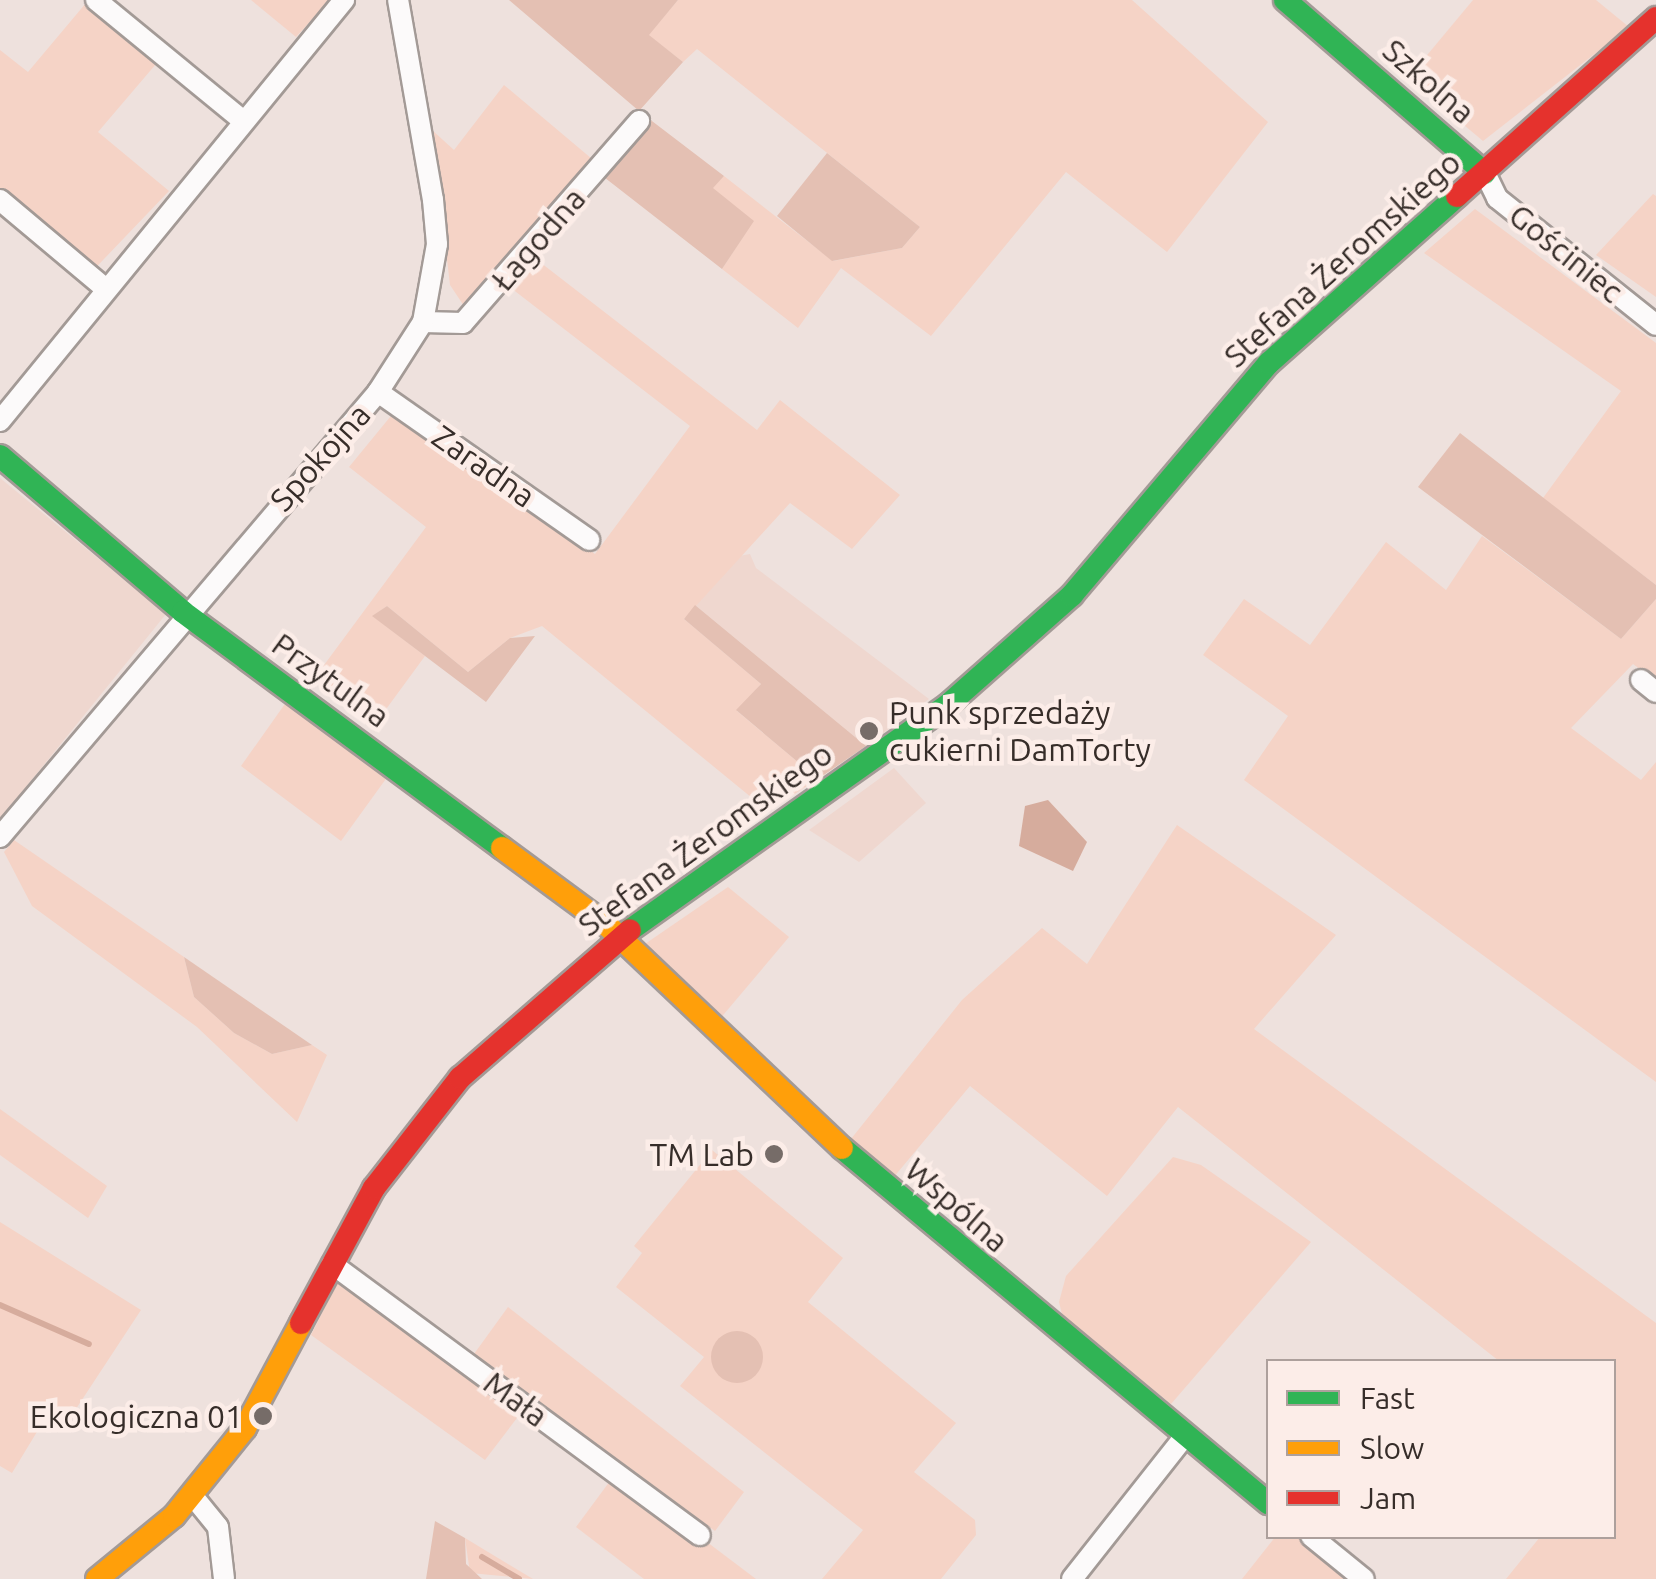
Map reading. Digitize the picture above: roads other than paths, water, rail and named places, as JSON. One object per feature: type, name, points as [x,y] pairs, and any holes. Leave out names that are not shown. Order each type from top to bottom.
[{"type":"street","points":[[96,0],[242,120]]},
{"type":"street","points":[[0,421],[242,120],[344,0]]},
{"type":"street","name":"Spokojna","points":[[0,837],[183,612],[378,392],[423,322],[434,215],[398,0]]},
{"type":"street","name":"Szkolna","points":[[1285,0],[1486,173]]},
{"type":"street","name":"Stefana Żeromskiego","points":[[97,1579],[192,1496],[245,1428],[332,1264],[439,1100],[619,938],[949,704],[1072,596],[1268,363],[1656,18]]},
{"type":"street","name":"Łagodna","points":[[423,322],[462,324],[639,121]]},
{"type":"street","name":"Gościniec","points":[[1486,173],[1497,198],[1656,325]]},
{"type":"street","points":[[0,200],[105,288]]},
{"type":"street","name":"Zaradna","points":[[378,392],[589,540]]},
{"type":"street","name":"Przytulna","points":[[4,463],[183,612],[619,938]]},
{"type":"street","name":"Wspólna","points":[[619,938],[836,1143],[1266,1501]]},
{"type":"street","name":"Mała","points":[[332,1264],[700,1534]]},
{"type":"street","points":[[1072,1579],[1185,1436]]},
{"type":"street","points":[[192,1496],[218,1527],[224,1579]]},
{"type":"street","points":[[1314,1539],[1364,1579]]},
{"type":"waterway","points":[[0,1305],[89,1344]]},
{"type":"waterway","points":[[482,1557],[519,1579]]},
{"type":"place","name":"Punk sprzedaży cukierni DamTorty","points":[[869,731]]},
{"type":"place","name":"TM Lab","points":[[774,1154]]},
{"type":"place","name":"Ekologiczna 01","points":[[263,1416]]}]
